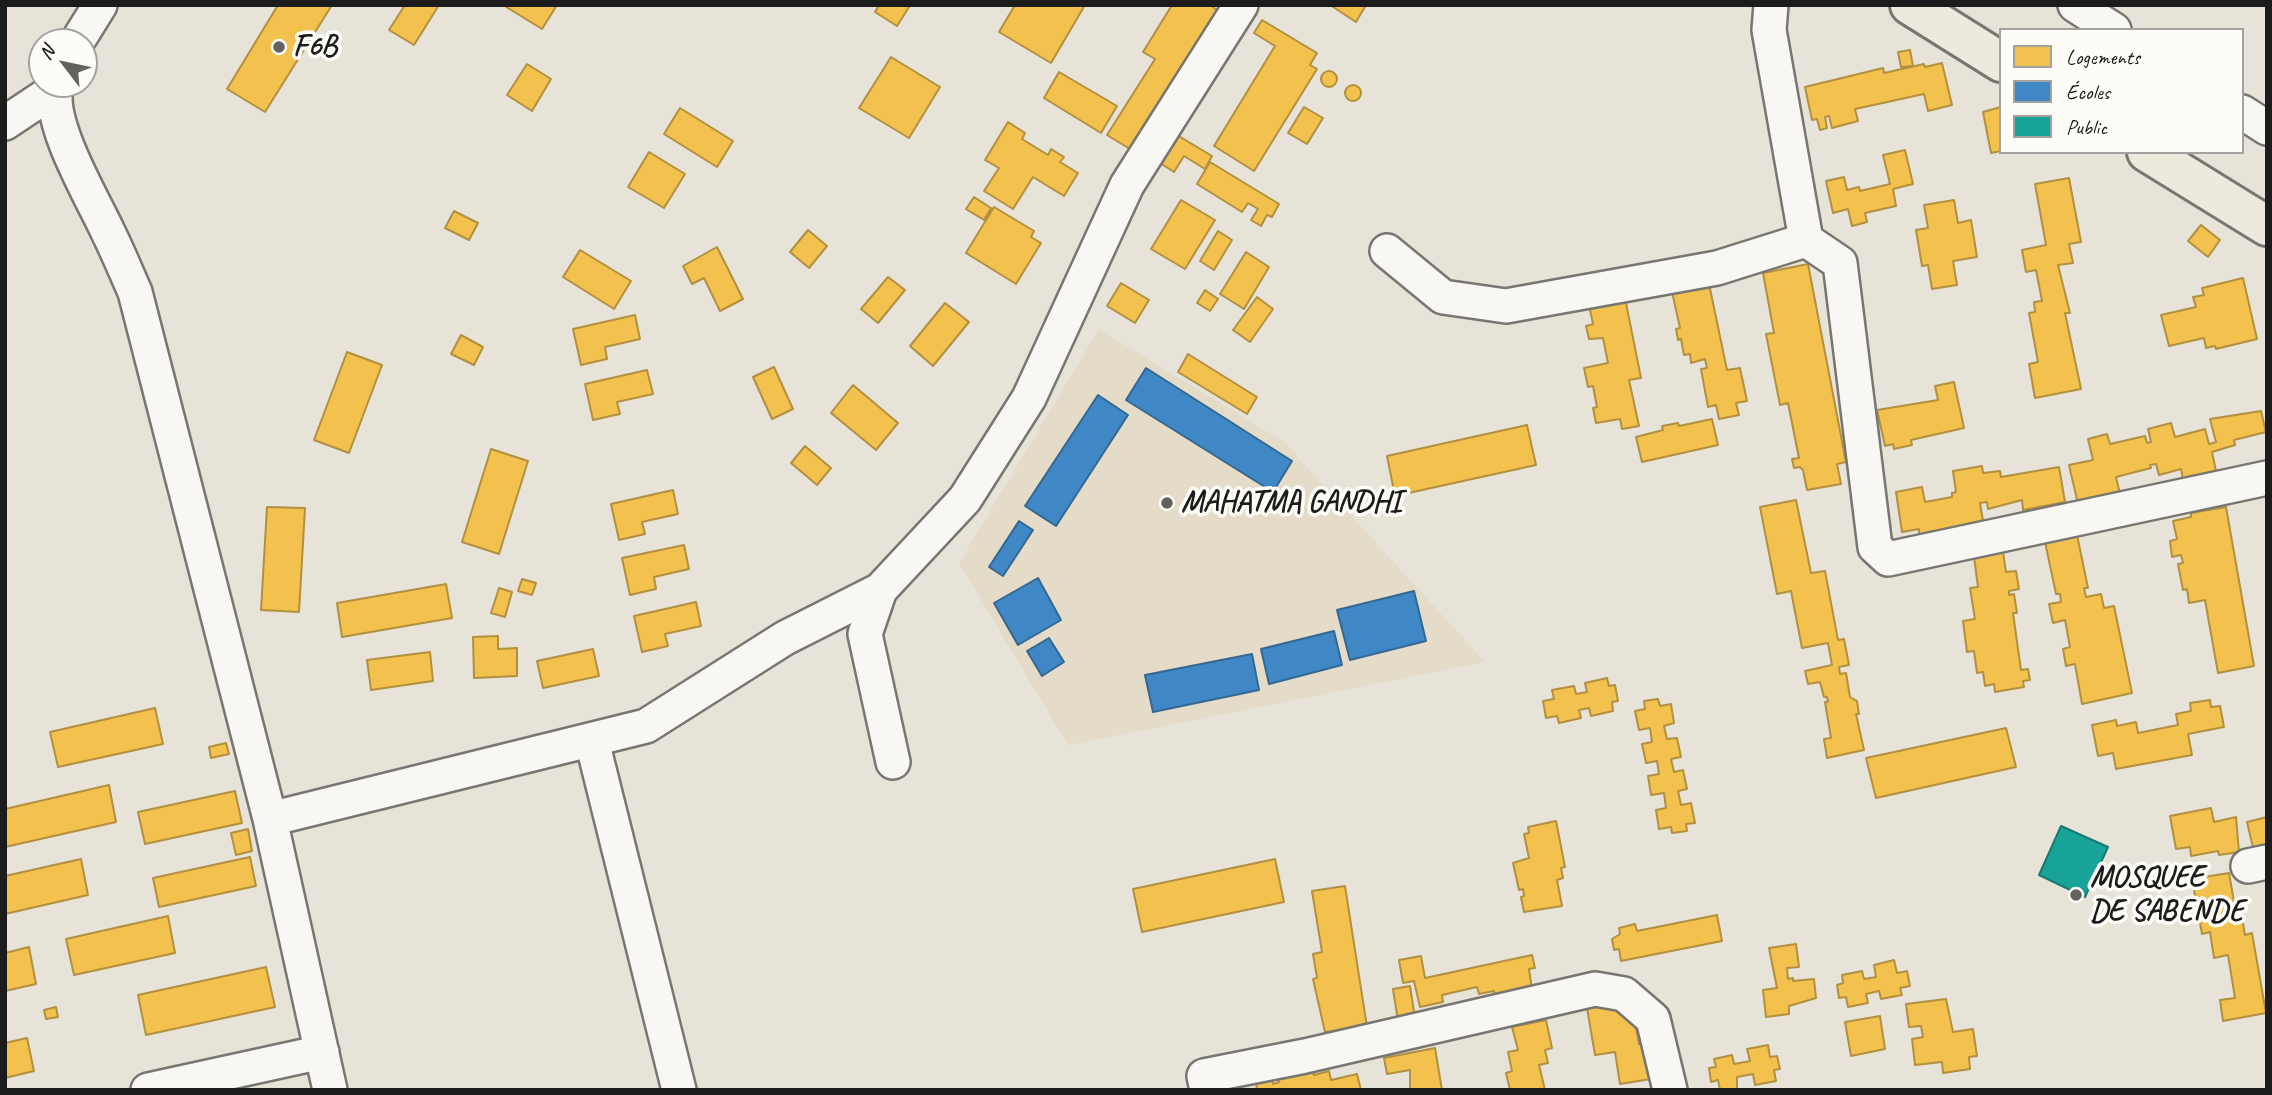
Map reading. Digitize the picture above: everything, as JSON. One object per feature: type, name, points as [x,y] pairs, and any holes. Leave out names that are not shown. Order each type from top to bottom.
[{"type":"main road","points":[[1910,5],[1999,61]]},
{"type":"main road","points":[[2150,154],[2267,226]]},
{"type":"street","points":[[86,28],[100,5]]},
{"type":"street","points":[[270,819],[646,726],[785,638],[880,590],[965,499],[1029,398],[1127,185],[1241,5]]},
{"type":"street","points":[[1770,5],[1769,30],[1806,240],[1840,263],[1875,547],[1888,559],[2267,478]]},
{"type":"street","points":[[2076,5],[2111,28]]},
{"type":"street","points":[[5,123],[40,98]]},
{"type":"street","points":[[58,98],[63,134],[78,173],[135,292],[270,819],[330,1090]]},
{"type":"street","points":[[2244,113],[2267,128]]},
{"type":"street","points":[[1387,251],[1443,297],[1506,306],[1717,268],[1806,240]]},
{"type":"street","points":[[880,590],[865,634],[893,762]]},
{"type":"street","points":[[592,741],[679,1090]]},
{"type":"street","points":[[1207,1090],[1204,1076],[1305,1056],[1595,989],[1624,993],[1653,1019],[1670,1090]]},
{"type":"street","points":[[148,1090],[322,1052]]},
{"type":"shaded area","name":"MAHATMA GANDHI","points":[[1099,329],[1284,442],[1485,662],[1068,745],[959,563]]},
{"type":"building: Logements","name":"F6B","points":[[278,5],[332,5],[265,112],[227,89]]},
{"type":"building: Logements","points":[[405,5],[439,5],[414,45],[389,30]]},
{"type":"building: Logements","points":[[503,5],[557,5],[542,29]]},
{"type":"building: Logements","points":[[879,5],[909,7],[897,26],[875,12]]},
{"type":"building: Logements","points":[[1015,5],[1085,5],[1051,63],[999,32]]},
{"type":"building: Logements","points":[[1172,5],[1210,5],[1217,10],[1130,149],[1107,135],[1155,59],[1143,52]]},
{"type":"building: Logements","points":[[1330,5],[1366,5],[1356,22]]},
{"type":"building: Logements","points":[[1262,20],[1317,53],[1310,65],[1317,69],[1254,171],[1214,146],[1275,46],[1254,33]]},
{"type":"building: Logements","points":[[1910,50],[1913,66],[1901,67],[1898,52]]},
{"type":"building: Logements","points":[[891,57],[940,87],[909,138],[859,108]]},
{"type":"building: Logements","points":[[1942,63],[1952,105],[1928,111],[1924,94],[1855,109],[1858,121],[1832,128],[1829,116],[1825,117],[1827,128],[1820,130],[1817,119],[1812,120],[1805,87],[1883,68],[1884,73]]},
{"type":"building: Logements","points":[[527,64],[551,79],[532,111],[507,95]]},
{"type":"building: Logements","points":[[1329,71],[1335,73],[1335,85],[1329,87],[1323,85],[1321,79],[1323,73]]},
{"type":"building: Logements","points":[[1059,72],[1117,106],[1101,133],[1044,98]]},
{"type":"building: Logements","points":[[1350,85],[1356,85],[1361,93],[1359,99],[1350,101],[1345,96],[1345,90]]},
{"type":"building: Logements","points":[[1304,107],[1323,118],[1307,144],[1288,133]]},
{"type":"building: Logements","points":[[680,108],[733,141],[717,167],[664,134]]},
{"type":"building: Logements","points":[[1999,108],[1999,151],[1991,153],[1983,112]]},
{"type":"building: Logements","points":[[1008,122],[1025,133],[1022,139],[1048,155],[1051,149],[1064,157],[1060,162],[1078,173],[1064,196],[1033,177],[1013,209],[984,191],[999,168],[985,160]]},
{"type":"building: Logements","points":[[1177,135],[1212,156],[1205,169],[1184,156],[1174,172],[1160,163]]},
{"type":"building: Logements","points":[[1905,150],[1913,184],[1893,189],[1896,206],[1865,213],[1867,222],[1852,226],[1848,209],[1833,213],[1826,181],[1844,177],[1847,190],[1859,187],[1860,191],[1890,184],[1883,155]]},
{"type":"building: Logements","points":[[649,152],[685,174],[664,208],[628,187]]},
{"type":"building: Logements","points":[[1210,162],[1279,204],[1272,217],[1267,215],[1261,226],[1251,220],[1258,209],[1248,203],[1242,212],[1197,184]]},
{"type":"building: Logements","points":[[2069,178],[2081,242],[2069,244],[2073,263],[2058,265],[2070,313],[2065,313],[2081,389],[2035,398],[2029,364],[2038,362],[2029,313],[2035,312],[2034,302],[2042,301],[2036,270],[2026,272],[2022,250],[2046,245],[2035,184]]},
{"type":"building: Logements","points":[[974,197],[991,208],[984,220],[966,209]]},
{"type":"building: Logements","points":[[1181,200],[1215,220],[1185,269],[1151,249]]},
{"type":"building: Logements","points":[[1954,200],[1958,223],[1971,220],[1977,257],[1953,261],[1957,285],[1932,289],[1928,265],[1922,266],[1916,230],[1928,228],[1924,205]]},
{"type":"building: Logements","points":[[994,207],[1034,231],[1031,237],[1041,243],[1016,284],[966,253]]},
{"type":"building: Logements","points":[[454,211],[478,223],[469,240],[445,228]]},
{"type":"building: Logements","points":[[2201,225],[2220,240],[2208,257],[2188,241]]},
{"type":"building: Logements","points":[[808,230],[827,246],[809,268],[790,252]]},
{"type":"building: Logements","points":[[1218,231],[1232,240],[1214,270],[1200,261]]},
{"type":"building: Logements","points":[[717,247],[743,299],[720,311],[704,278],[692,284],[683,266]]},
{"type":"building: Logements","points":[[580,250],[631,281],[614,309],[563,277]]},
{"type":"building: Logements","points":[[1246,252],[1269,267],[1244,309],[1220,294]]},
{"type":"building: Logements","points":[[1808,264],[1846,462],[1837,464],[1841,484],[1807,490],[1803,470],[1800,467],[1794,468],[1792,459],[1799,458],[1788,403],[1780,405],[1766,334],[1774,333],[1763,273]]},
{"type":"building: Logements","points":[[888,277],[905,290],[878,323],[861,309]]},
{"type":"building: Logements","points":[[2243,278],[2257,339],[2216,349],[2215,346],[2206,348],[2204,338],[2169,346],[2161,315],[2196,307],[2193,297],[2204,295],[2202,288]]},
{"type":"building: Logements","points":[[1708,279],[1727,370],[1740,368],[1747,401],[1736,403],[1739,415],[1719,419],[1716,405],[1708,407],[1701,369],[1707,368],[1705,359],[1691,363],[1690,354],[1684,355],[1681,339],[1678,340],[1676,329],[1680,328],[1671,287]]},
{"type":"building: Logements","points":[[1121,283],[1149,300],[1135,323],[1107,306]]},
{"type":"building: Logements","points":[[1205,290],[1218,299],[1210,311],[1197,303]]},
{"type":"building: Logements","points":[[1257,297],[1273,309],[1250,342],[1233,330]]},
{"type":"building: Logements","points":[[1625,298],[1641,378],[1629,380],[1639,426],[1622,429],[1620,419],[1596,423],[1593,408],[1597,407],[1593,386],[1588,387],[1584,368],[1608,363],[1603,338],[1589,339],[1586,326],[1593,324],[1589,305]]},
{"type":"building: Logements","points":[[945,303],[969,322],[933,366],[910,346]]},
{"type":"building: Logements","points":[[635,315],[640,339],[605,347],[607,359],[581,365],[573,329]]},
{"type":"building: Logements","points":[[461,335],[483,347],[474,365],[451,354]]},
{"type":"building: Logements","points":[[347,352],[382,365],[349,453],[314,440]]},
{"type":"building: Logements","points":[[1188,354],[1257,397],[1247,414],[1178,372]]},
{"type":"building: Logements","points":[[774,367],[793,409],[772,419],[753,377]]},
{"type":"building: Logements","points":[[647,370],[653,394],[617,402],[620,414],[593,420],[585,384]]},
{"type":"building: Logements","points":[[1954,382],[1964,428],[1911,440],[1912,445],[1894,449],[1893,444],[1885,446],[1877,410],[1938,400],[1935,386]]},
{"type":"building: Logements","points":[[853,385],[898,423],[876,450],[831,413]]},
{"type":"building: Logements","points":[[2261,411],[2266,432],[2234,440],[2235,445],[2212,452],[2216,471],[2183,479],[2181,469],[2159,475],[2156,464],[2150,465],[2151,468],[2116,477],[2120,494],[2078,504],[2069,465],[2093,460],[2088,439],[2107,434],[2110,444],[2145,436],[2147,443],[2151,442],[2148,429],[2171,423],[2175,437],[2205,429],[2209,444],[2216,442],[2210,419]]},
{"type":"building: Logements","points":[[1712,419],[1718,445],[1642,462],[1636,437],[1663,430],[1662,426],[1678,423],[1679,426]]},
{"type":"building: Logements","points":[[1527,425],[1536,465],[1395,496],[1387,456]]},
{"type":"building: Logements","points":[[805,446],[831,468],[817,485],[791,463]]},
{"type":"building: Logements","points":[[491,449],[528,461],[499,554],[462,542]]},
{"type":"building: Logements","points":[[1982,466],[1983,473],[2000,471],[2001,477],[2059,467],[2065,502],[2023,510],[2022,500],[1988,509],[1987,502],[1980,503],[1983,521],[1919,535],[1919,529],[1902,532],[1896,492],[1922,487],[1925,502],[1952,497],[1952,493],[1956,492],[1953,471]]},
{"type":"building: Logements","points":[[673,490],[678,514],[642,522],[645,534],[619,540],[611,504]]},
{"type":"building: Logements","points":[[1796,500],[1811,573],[1825,571],[1838,640],[1844,639],[1849,665],[1839,667],[1840,674],[1846,673],[1850,697],[1857,701],[1859,714],[1856,714],[1864,750],[1827,758],[1824,739],[1831,738],[1825,702],[1828,702],[1827,697],[1824,697],[1820,682],[1808,684],[1805,671],[1832,665],[1828,643],[1802,648],[1791,591],[1777,594],[1760,507]]},
{"type":"building: Logements","points":[[267,507],[305,508],[299,612],[261,610]]},
{"type":"building: Logements","points":[[2226,507],[2254,666],[2218,673],[2205,600],[2189,603],[2187,589],[2183,590],[2178,564],[2183,563],[2181,555],[2172,557],[2170,541],[2177,539],[2173,521],[2191,517],[2191,513]]},
{"type":"building: Logements","points":[[2077,535],[2088,588],[2084,588],[2086,597],[2101,594],[2104,608],[2114,606],[2132,693],[2082,704],[2075,664],[2066,666],[2063,649],[2070,647],[2065,620],[2053,623],[2049,604],[2061,602],[2060,594],[2056,594],[2045,542]]},
{"type":"building: Logements","points":[[684,545],[689,569],[654,577],[656,589],[630,595],[622,558]]},
{"type":"building: Logements","points":[[2003,552],[2006,572],[2016,571],[2019,589],[2009,591],[2009,595],[2014,594],[2017,613],[2013,613],[2021,670],[2028,669],[2030,680],[2023,681],[2024,687],[1995,692],[1994,684],[1985,686],[1983,672],[1977,673],[1974,651],[1967,652],[1963,621],[1975,619],[1970,588],[1978,587],[1974,557]]},
{"type":"building: Logements","points":[[522,579],[536,583],[532,595],[518,591]]},
{"type":"building: Logements","points":[[446,584],[452,618],[342,637],[337,603]]},
{"type":"building: Logements","points":[[499,588],[512,592],[505,617],[491,613]]},
{"type":"building: Logements","points":[[696,602],[701,626],[665,634],[668,646],[642,652],[634,616]]},
{"type":"building: Logements","points":[[498,636],[498,649],[517,648],[517,676],[474,678],[473,637]]},
{"type":"building: Logements","points":[[593,649],[599,676],[543,688],[537,661]]},
{"type":"building: Logements","points":[[430,652],[433,681],[371,690],[367,660]]},
{"type":"building: Logements","points":[[1607,678],[1609,686],[1615,685],[1618,701],[1612,702],[1613,711],[1591,716],[1589,708],[1579,710],[1581,718],[1559,723],[1557,716],[1546,718],[1543,701],[1554,699],[1552,690],[1574,686],[1576,694],[1587,692],[1585,683]]},
{"type":"building: Logements","points":[[1658,699],[1660,706],[1671,704],[1674,723],[1664,726],[1667,739],[1677,738],[1681,757],[1671,759],[1674,772],[1683,770],[1687,789],[1678,791],[1681,805],[1691,803],[1695,823],[1686,824],[1687,831],[1672,833],[1671,827],[1659,829],[1656,810],[1666,808],[1664,793],[1651,795],[1648,776],[1659,774],[1657,761],[1646,763],[1642,744],[1652,742],[1650,728],[1639,730],[1635,711],[1645,709],[1644,701]]},
{"type":"building: Logements","points":[[2210,700],[2211,707],[2220,706],[2224,727],[2188,734],[2192,755],[2116,769],[2113,753],[2098,756],[2092,725],[2116,720],[2117,726],[2136,722],[2138,733],[2178,725],[2176,714],[2191,711],[2190,703]]},
{"type":"building: Logements","points":[[155,708],[163,744],[58,767],[50,732]]},
{"type":"building: Logements","points":[[2006,728],[2016,767],[1876,798],[1866,758]]},
{"type":"building: Logements","points":[[226,743],[229,754],[211,758],[209,747]]},
{"type":"building: Logements","points":[[109,785],[116,822],[5,847],[5,809]]},
{"type":"building: Logements","points":[[235,791],[242,823],[145,844],[138,812]]},
{"type":"building: Logements","points":[[2211,808],[2214,822],[2236,817],[2239,852],[2219,855],[2218,851],[2191,856],[2190,847],[2176,849],[2170,816]]},
{"type":"building: Logements","points":[[2267,817],[2267,849],[2254,852],[2247,822]]},
{"type":"building: Logements","points":[[1556,821],[1565,867],[1561,868],[1563,878],[1557,880],[1562,906],[1524,912],[1521,897],[1524,896],[1523,889],[1519,890],[1513,863],[1529,858],[1524,834],[1529,833],[1528,827]]},
{"type":"building: Logements","points":[[248,829],[252,851],[236,855],[231,833]]},
{"type":"building: Logements","points":[[250,857],[256,886],[159,907],[153,878]]},
{"type":"building: Logements","points":[[81,859],[88,895],[5,914],[5,876]]},
{"type":"building: Logements","points":[[1275,859],[1284,902],[1142,932],[1133,889]]},
{"type":"building: Logements","points":[[2229,873],[2237,919],[2242,918],[2245,935],[2252,933],[2266,1013],[2223,1021],[2220,1000],[2235,998],[2228,955],[2214,958],[2210,932],[2202,934],[2192,879]]},
{"type":"building: Logements","points":[[1345,886],[1367,1027],[1325,1032],[1313,979],[1317,978],[1313,954],[1322,952],[1312,891]]},
{"type":"building: Logements","points":[[1717,915],[1722,941],[1621,961],[1619,949],[1614,950],[1612,939],[1620,934],[1619,928],[1635,924],[1637,931]]},
{"type":"building: Logements","points":[[168,916],[175,953],[74,975],[66,939]]},
{"type":"building: Logements","points":[[1796,944],[1799,967],[1787,968],[1788,979],[1814,979],[1816,998],[1789,1006],[1789,1014],[1766,1017],[1763,990],[1777,988],[1769,948]]},
{"type":"building: Logements","points":[[29,947],[36,984],[5,991],[5,953]]},
{"type":"building: Logements","points":[[1532,955],[1535,968],[1529,969],[1532,990],[1495,997],[1494,991],[1479,994],[1477,987],[1442,995],[1443,1002],[1420,1007],[1414,981],[1403,983],[1399,960],[1421,956],[1425,978]]},
{"type":"building: Logements","points":[[1894,960],[1897,973],[1907,971],[1910,986],[1900,988],[1902,995],[1881,999],[1879,991],[1866,994],[1868,1003],[1848,1007],[1846,997],[1839,998],[1837,985],[1843,983],[1842,975],[1862,971],[1864,979],[1876,977],[1874,965]]},
{"type":"building: Logements","points":[[266,967],[275,1007],[146,1035],[138,995]]},
{"type":"building: Logements","points":[[1410,986],[1415,1018],[1398,1021],[1393,989]]},
{"type":"building: Logements","points":[[1946,999],[1953,1032],[1973,1029],[1977,1056],[1969,1057],[1970,1069],[1943,1073],[1942,1062],[1915,1065],[1912,1039],[1923,1037],[1921,1026],[1909,1027],[1906,1004]]},
{"type":"building: Logements","points":[[1624,1001],[1634,1017],[1639,1044],[1645,1043],[1651,1079],[1620,1084],[1615,1052],[1595,1055],[1587,1008]]},
{"type":"building: Logements","points":[[56,1007],[58,1017],[46,1019],[44,1010]]},
{"type":"building: Logements","points":[[1880,1016],[1885,1049],[1851,1056],[1845,1022]]},
{"type":"building: Logements","points":[[1546,1020],[1552,1048],[1545,1050],[1548,1063],[1539,1065],[1545,1090],[1510,1090],[1506,1073],[1512,1071],[1508,1052],[1518,1050],[1512,1027]]},
{"type":"building: Logements","points":[[27,1038],[34,1071],[5,1078],[5,1043]]},
{"type":"building: Logements","points":[[1768,1045],[1770,1057],[1777,1056],[1780,1069],[1774,1070],[1776,1081],[1755,1085],[1753,1074],[1737,1077],[1737,1090],[1720,1090],[1718,1080],[1711,1082],[1709,1068],[1716,1067],[1714,1059],[1732,1055],[1734,1064],[1750,1061],[1747,1049]]},
{"type":"building: Logements","points":[[1435,1048],[1442,1090],[1410,1090],[1410,1070],[1387,1074],[1384,1058]]},
{"type":"building: Logements","points":[[1312,1069],[1314,1075],[1329,1071],[1331,1080],[1357,1074],[1361,1090],[1257,1090],[1256,1083],[1272,1079],[1273,1084],[1279,1082],[1278,1077]]},
{"type":"building: Écoles","points":[[1146,368],[1292,461],[1273,492],[1126,400]]},
{"type":"building: Écoles","points":[[1098,395],[1128,415],[1056,526],[1025,506]]},
{"type":"building: Écoles","points":[[1019,521],[1033,530],[1003,576],[989,567]]},
{"type":"building: Écoles","points":[[1038,578],[1061,620],[1018,645],[994,603]]},
{"type":"building: Écoles","points":[[1414,591],[1426,641],[1350,660],[1337,610]]},
{"type":"building: Écoles","points":[[1334,631],[1342,665],[1269,684],[1261,649]]},
{"type":"building: Écoles","points":[[1049,638],[1064,662],[1042,676],[1027,651]]},
{"type":"building: Écoles","points":[[1252,654],[1259,690],[1153,712],[1145,675]]},
{"type":"building: Public","points":[[2061,826],[2108,847],[2085,897],[2039,875]]},
{"type":"place","name":"F6B","points":[[279,47]]},
{"type":"place","name":"MAHATMA GANDHI","points":[[1167,503]]},
{"type":"place","name":"MOSQUEE DE SABENDE","points":[[2076,895]]}]
